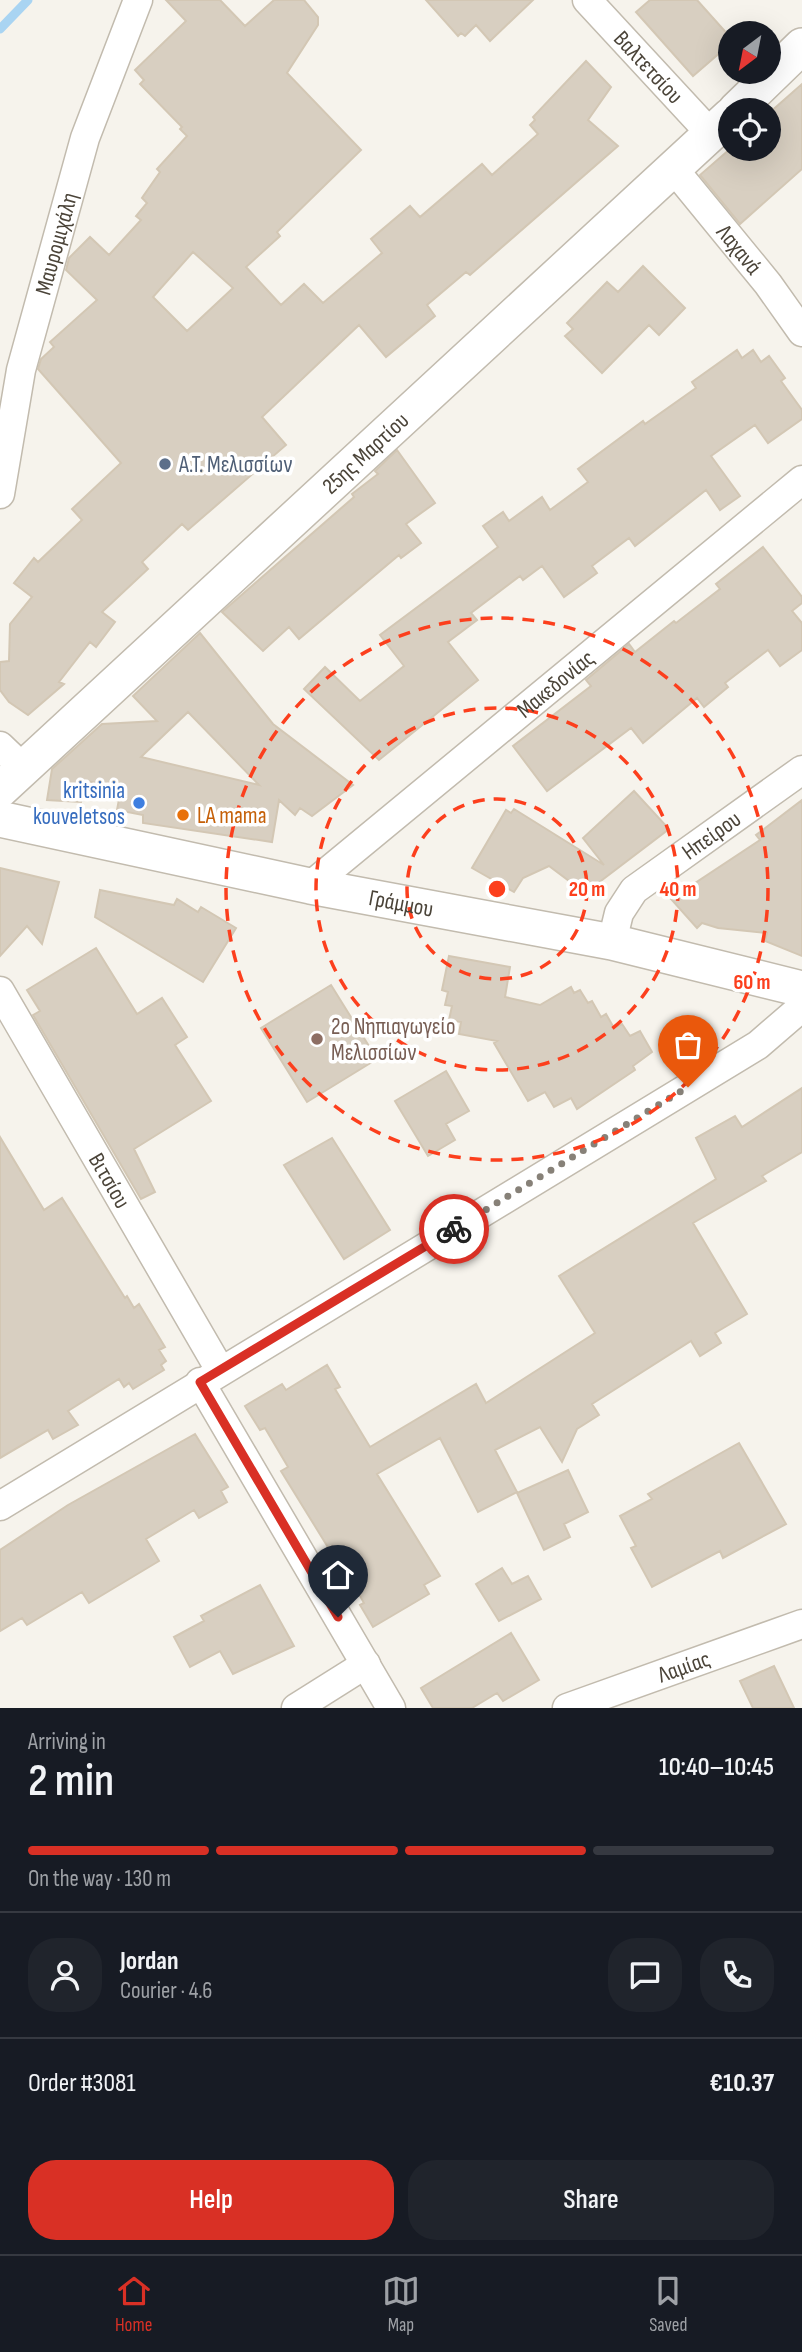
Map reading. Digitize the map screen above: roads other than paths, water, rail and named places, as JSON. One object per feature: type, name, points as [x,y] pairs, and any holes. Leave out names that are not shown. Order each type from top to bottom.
[{"type":"street","name":"Μαυρομιχάλη","points":[[1,479],[21,370],[85,138],[138,0]]},
{"type":"street","name":"Βαλτετσίου","points":[[587,0],[718,123]]},
{"type":"street","points":[[748,98],[802,46]]},
{"type":"street","name":"25ης Μαρτίου","points":[[8,768],[718,127]]},
{"type":"street","name":"Λαχανά","points":[[673,168],[768,284],[802,332]]},
{"type":"street","name":"Μακεδονίας","points":[[310,886],[802,480]]},
{"type":"street","name":"Ηπείρου","points":[[612,942],[618,913],[634,890],[802,770]]},
{"type":"street","name":"Γράμμου","points":[[0,819],[310,886],[612,942],[802,989]]},
{"type":"street","name":"Βιτσίου","points":[[0,991],[391,1708]]},
{"type":"street","points":[[0,1506],[758,1045],[802,1007]]},
{"type":"street","name":"Λαμίας","points":[[567,1708],[802,1624]]},
{"type":"street","points":[[296,1708],[366,1664]]},
{"type":"waterway","points":[[0,29],[28,0]]},
{"type":"place","name":"Α.Τ. Μελισσίων","points":[[165,464]]},
{"type":"place","name":"kritsinia kouveletsos","points":[[139,803]]},
{"type":"place","name":"LA mama","points":[[183,815]]},
{"type":"place","name":"2ο Νηπιαγωγείο Μελισσίων","points":[[317,1039]]}]
